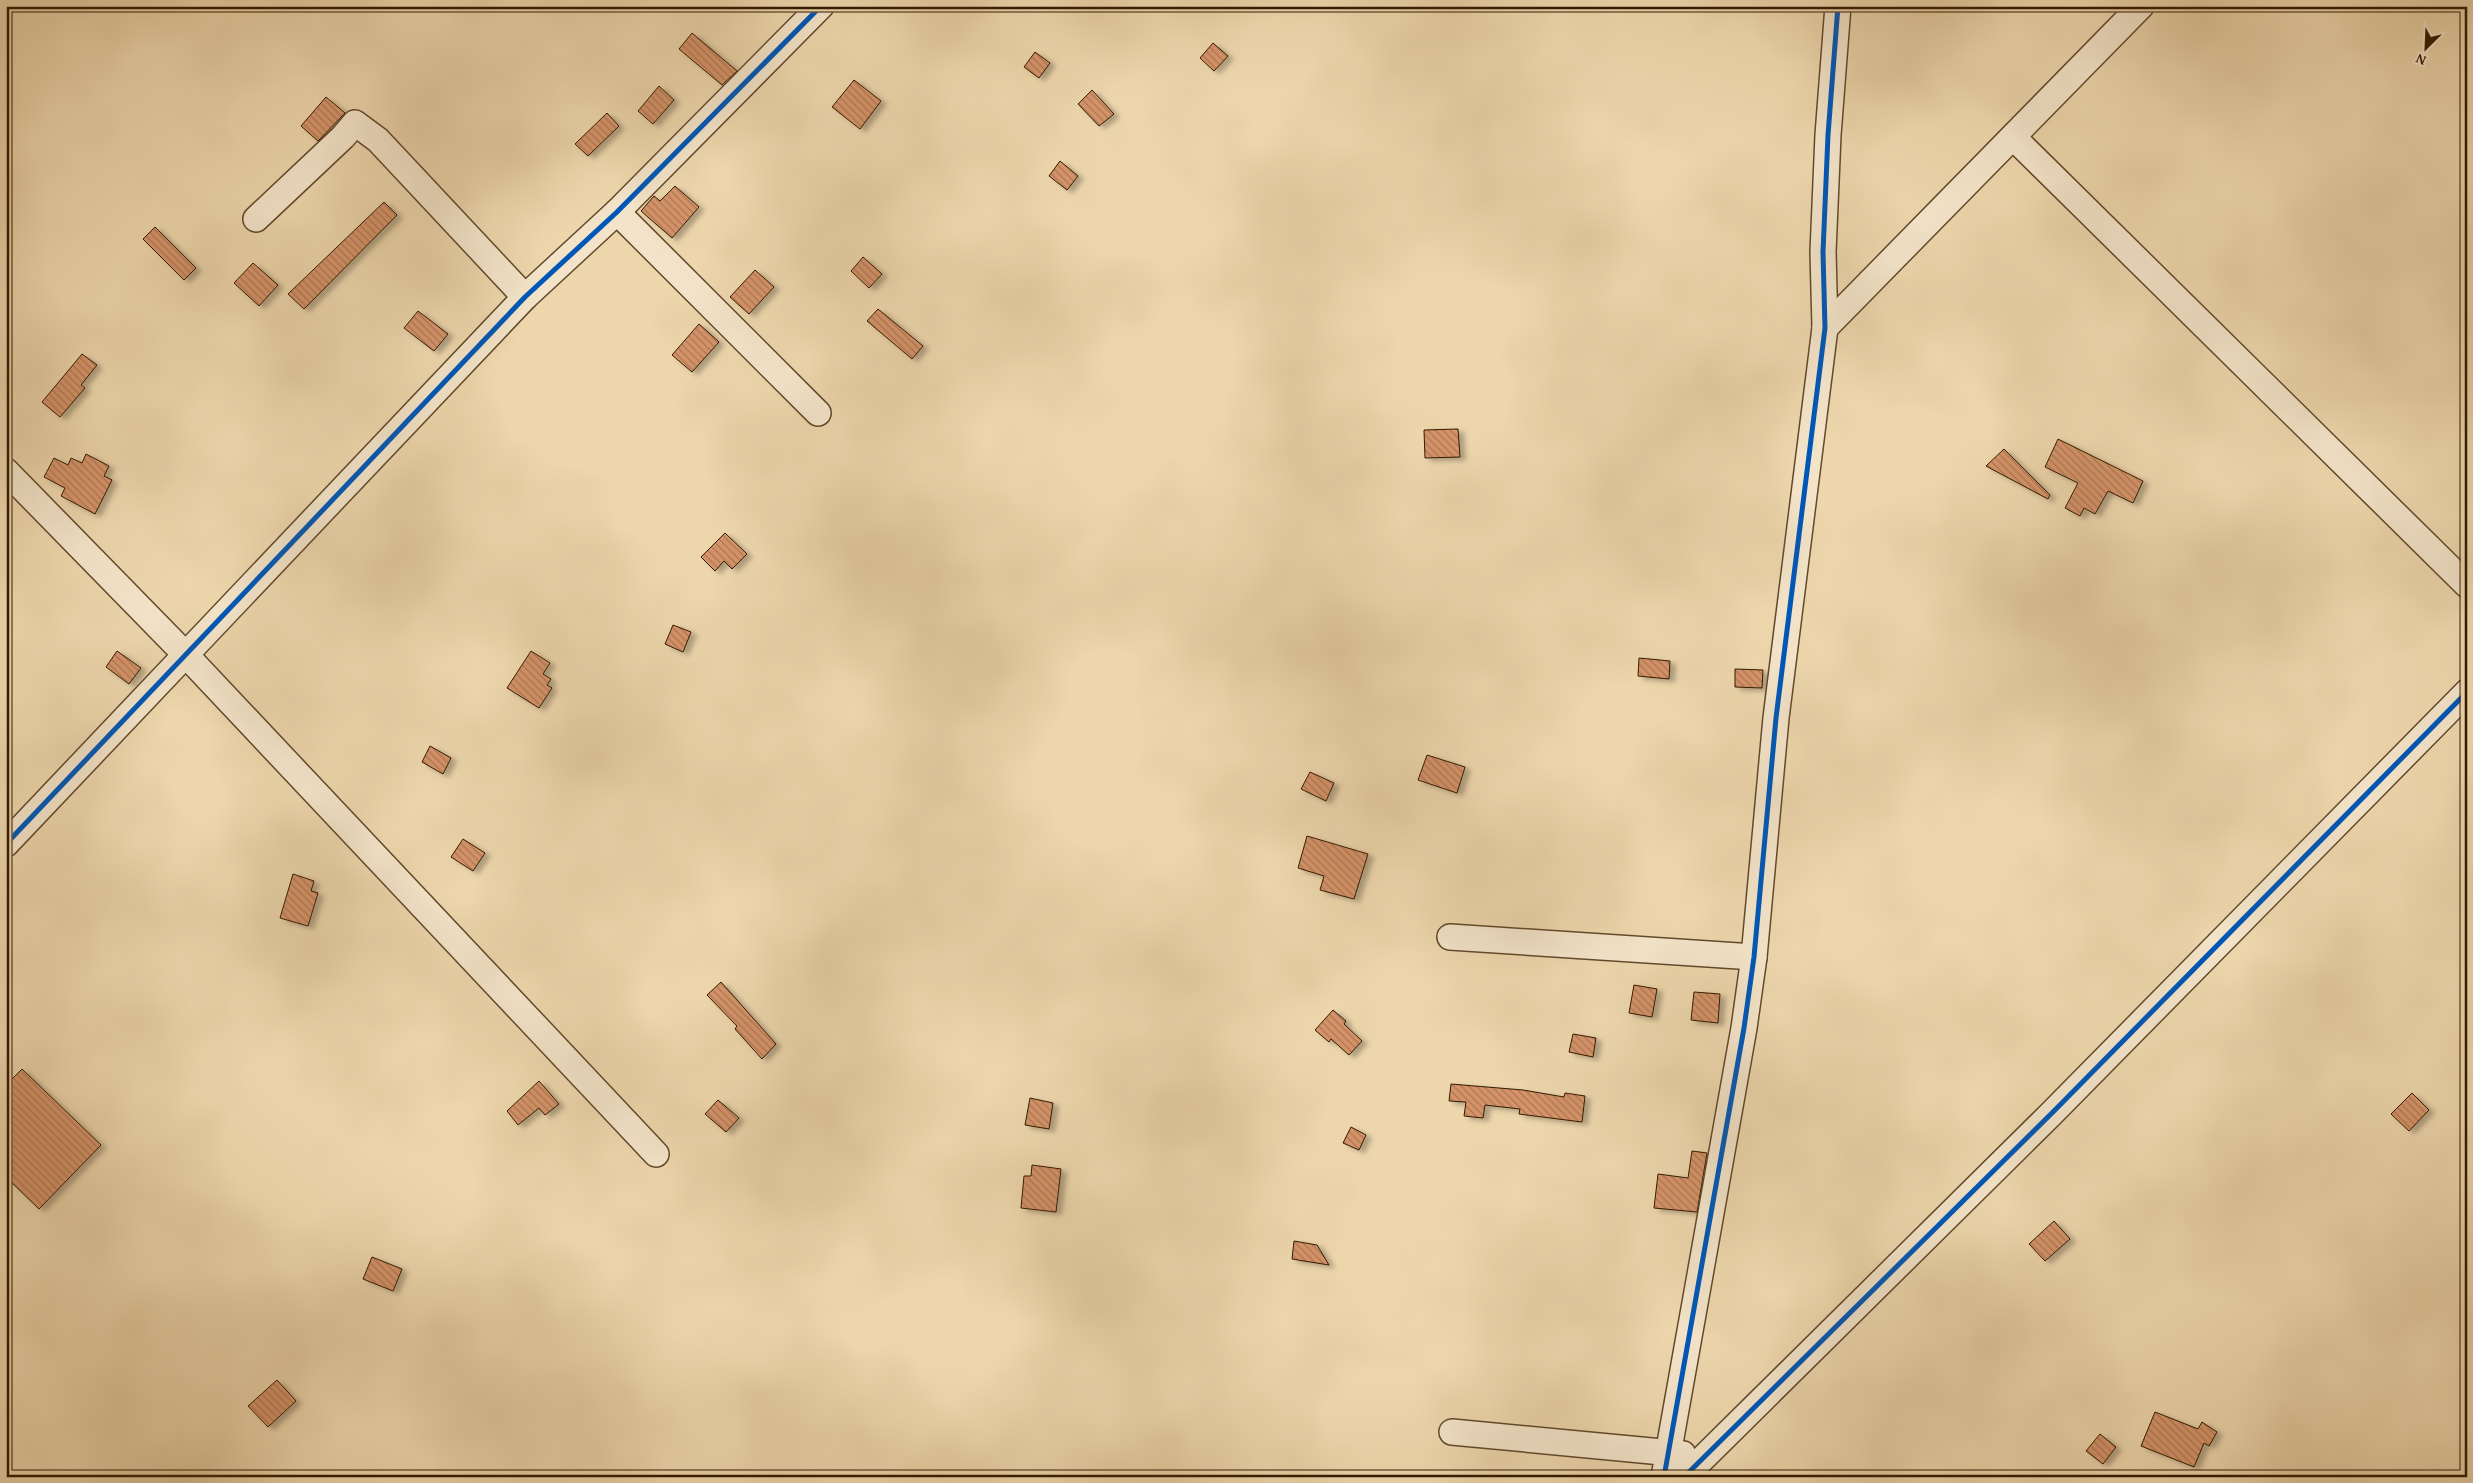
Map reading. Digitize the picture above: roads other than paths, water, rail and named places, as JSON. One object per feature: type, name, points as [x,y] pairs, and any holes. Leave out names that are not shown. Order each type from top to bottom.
[{"type":"street","points":[[6,844],[525,297],[617,212],[821,6]]},
{"type":"street","points":[[1670,1471],[1744,1028],[1754,957],[1776,718],[1825,328],[1823,252],[1828,135],[1838,6]]},
{"type":"street","points":[[1825,328],[2014,138],[2141,6]]},
{"type":"street","points":[[256,219],[343,137],[355,123],[378,140],[525,297]]},
{"type":"street","points":[[2014,138],[2467,585]]},
{"type":"street","points":[[617,212],[818,413]]},
{"type":"street","points":[[6,471],[185,654],[656,1154]]},
{"type":"street","points":[[1452,1432],[1670,1471],[1703,1458],[2052,1113],[2467,692]]},
{"type":"street","points":[[1450,937],[1754,957]]}]
